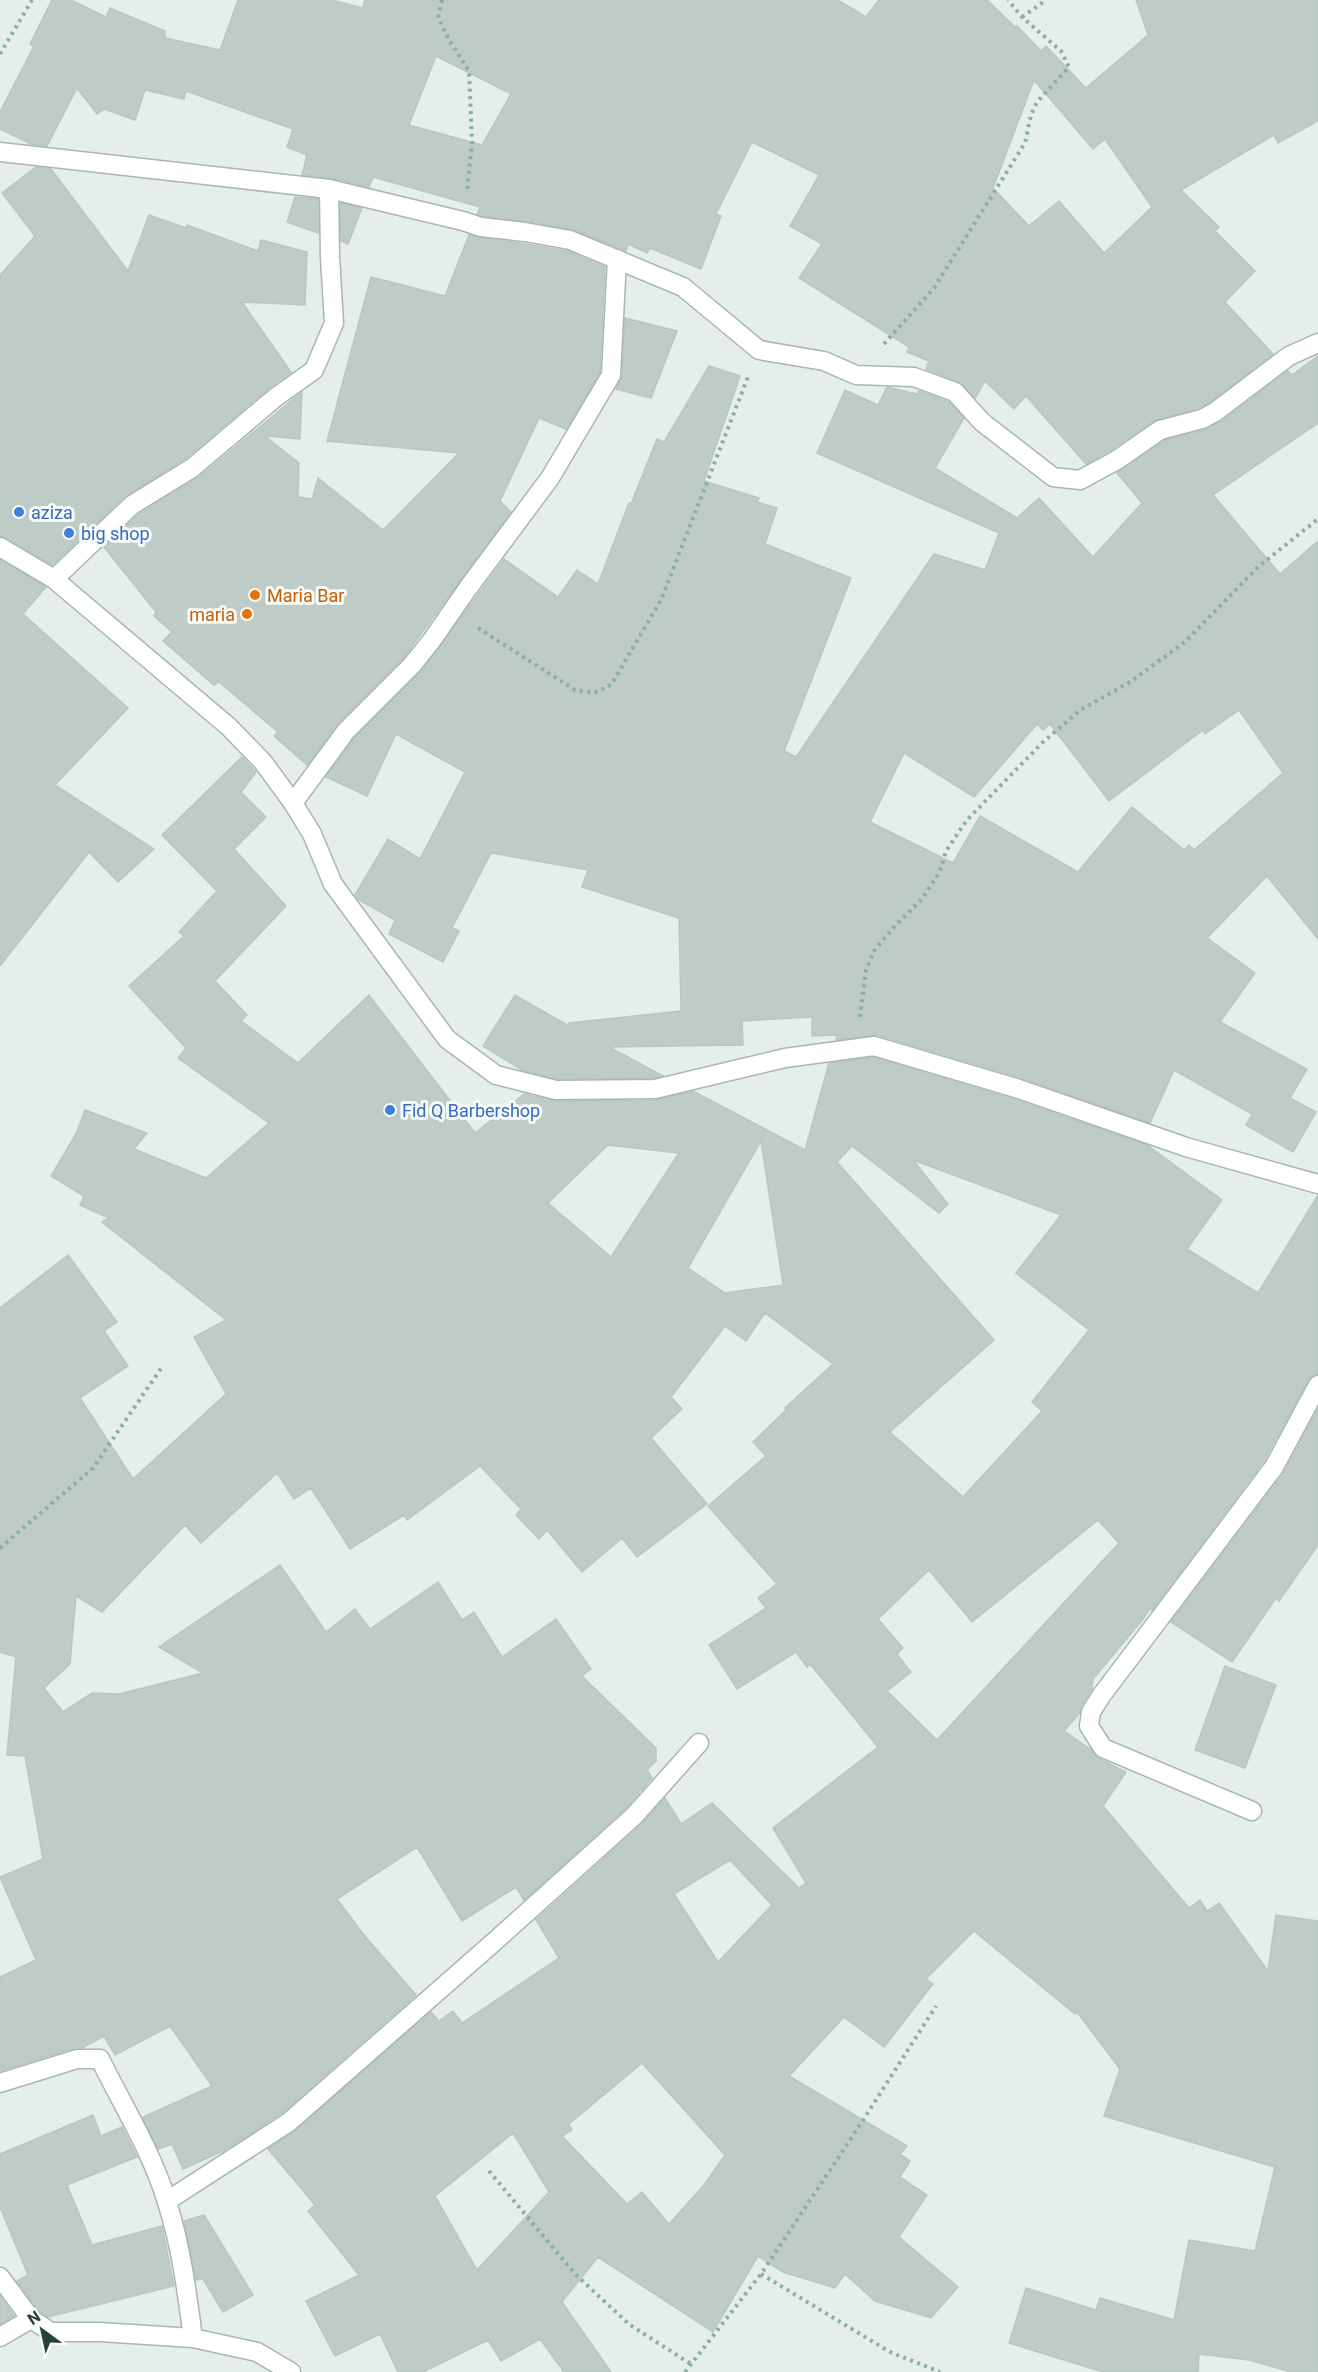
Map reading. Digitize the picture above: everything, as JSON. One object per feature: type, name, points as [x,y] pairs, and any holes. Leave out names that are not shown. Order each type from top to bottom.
[{"type":"street","points":[[0,152],[329,189],[481,227],[570,240],[683,287],[759,350],[824,361],[856,375],[914,376],[955,392],[982,422],[1053,477],[1080,480],[1117,460],[1160,430],[1192,423],[1215,412],[1289,356],[1318,343]]},
{"type":"street","points":[[54,579],[132,505],[192,468],[276,397],[314,370],[334,323],[329,189]]},
{"type":"street","points":[[294,803],[346,731],[412,665],[550,478],[611,375],[618,259]]},
{"type":"street","points":[[0,547],[54,579],[228,726],[263,762],[294,803],[312,834],[333,884],[447,1039],[496,1075],[556,1090],[655,1089],[785,1058],[874,1046],[1016,1088],[1186,1147],[1318,1184]]},
{"type":"street","points":[[1252,1811],[1103,1748],[1089,1726],[1091,1712],[1119,1670],[1274,1467],[1318,1385]]},
{"type":"street","points":[[167,2201],[289,2122],[478,1957],[634,1816],[699,1743]]},
{"type":"street","points":[[0,2083],[77,2059],[100,2059],[146,2151],[167,2201],[184,2272],[193,2338]]},
{"type":"street","points":[[0,2277],[31,2319],[51,2332],[100,2332],[193,2338],[257,2352],[291,2372]]},
{"type":"street","points":[[0,2337],[31,2319]]},
{"type":"path","points":[[0,54],[32,0]]},
{"type":"path","points":[[441,0],[438,17],[449,40],[469,71],[471,91],[472,142],[463,221]]},
{"type":"path","points":[[856,375],[934,288],[1025,143],[1031,115],[1037,102],[1069,67],[1061,51],[1022,17],[1008,0]]},
{"type":"path","points":[[1022,17],[1046,0]]},
{"type":"path","points":[[452,612],[575,690],[594,693],[611,685],[661,600],[759,350]]},
{"type":"path","points":[[856,1048],[866,970],[874,951],[922,899],[940,871],[946,851],[967,820],[1049,737],[1079,711],[1130,681],[1185,642],[1258,567],[1318,519]]},
{"type":"path","points":[[0,1548],[93,1468],[162,1367]]},
{"type":"path","points":[[685,2372],[761,2274],[936,2006]]},
{"type":"path","points":[[489,2170],[574,2274],[630,2325],[691,2364]]},
{"type":"path","points":[[761,2274],[890,2352],[940,2372]]},
{"type":"building","points":[[52,0],[71,0],[106,17],[110,8],[165,31],[165,38],[220,50],[238,0],[332,0],[363,8],[365,0],[838,0],[866,17],[879,0],[987,0],[1041,51],[1046,46],[1086,88],[1148,35],[1136,0],[1318,0],[1318,121],[1278,143],[1274,135],[1181,190],[1219,227],[1215,231],[1255,271],[1225,302],[1273,354],[1209,403],[1154,421],[1086,464],[1026,396],[1014,409],[985,381],[975,398],[959,382],[926,369],[929,361],[907,352],[909,347],[799,278],[822,244],[790,226],[819,175],[752,142],[716,214],[721,216],[701,269],[650,248],[647,253],[628,244],[626,251],[572,229],[483,216],[477,214],[480,207],[373,177],[369,187],[331,178],[302,175],[307,155],[287,147],[293,129],[186,91],[184,99],[145,90],[135,120],[104,109],[97,114],[77,88],[47,146],[31,144],[0,129],[0,112],[34,46],[30,44]],"holes":[[[436,56],[511,94],[482,145],[409,125]],[[1034,80],[1093,149],[1105,139],[1152,207],[1104,253],[1059,201],[1029,226],[993,188]]]},
{"type":"building","points":[[36,167],[51,169],[128,271],[149,215],[186,228],[187,225],[258,251],[261,240],[307,252],[305,305],[242,302],[291,372],[185,459],[124,497],[52,565],[0,536],[0,275],[35,236],[2,193]]},
{"type":"building","points":[[295,197],[318,199],[318,233],[287,222]]},
{"type":"building","points":[[340,203],[362,208],[348,244],[341,241]]},
{"type":"building","points":[[469,235],[567,251],[605,267],[600,372],[566,429],[539,418],[500,501],[511,512],[404,657],[338,723],[307,765],[274,736],[278,732],[219,682],[214,685],[163,641],[172,632],[154,616],[156,612],[104,547],[139,514],[199,477],[302,392],[300,439],[265,436],[299,463],[298,497],[312,499],[318,478],[383,530],[459,453],[327,441],[371,277],[445,296]]},
{"type":"building","points":[[625,318],[677,331],[651,398],[616,389],[622,376]]},
{"type":"building","points":[[1318,356],[1318,423],[1213,495],[1280,574],[1318,541],[1318,939],[1267,876],[1207,938],[1255,973],[1220,1022],[1307,1069],[1290,1098],[1316,1112],[1293,1152],[1246,1125],[1252,1114],[1174,1070],[1150,1123],[1019,1077],[877,1035],[836,1040],[837,1035],[812,1036],[812,1017],[742,1021],[743,1045],[609,1047],[663,1076],[654,1078],[557,1079],[522,1070],[483,1046],[515,995],[569,1026],[569,1023],[681,1011],[679,918],[582,887],[588,870],[491,853],[452,928],[459,931],[443,962],[389,934],[395,920],[359,900],[355,895],[388,839],[420,859],[465,772],[396,734],[367,796],[326,777],[355,738],[421,672],[504,559],[558,597],[577,570],[598,584],[629,503],[631,504],[657,439],[664,442],[709,366],[740,376],[704,481],[759,498],[757,502],[777,508],[765,544],[851,578],[784,751],[796,757],[934,554],[985,570],[999,533],[817,453],[845,390],[878,405],[887,387],[917,394],[919,391],[949,402],[964,418],[935,468],[1017,518],[1039,498],[1093,557],[1142,503],[1117,473],[1165,440],[1205,430],[1220,422],[1288,371],[1292,375]],"holes":[[[1239,710],[1283,773],[1194,850],[1189,845],[1184,850],[1132,807],[1078,872],[980,816],[953,863],[870,822],[904,753],[974,797],[1037,724],[1043,730],[1050,724],[1109,801],[1203,730],[1205,734]]]},
{"type":"building","points":[[0,560],[46,587],[23,614],[128,708],[55,785],[154,849],[118,882],[89,852],[0,966]]},
{"type":"building","points":[[242,757],[256,772],[241,792],[266,817],[234,849],[286,906],[215,981],[247,1015],[241,1021],[298,1063],[369,995],[475,1133],[524,1094],[556,1101],[655,1100],[693,1091],[805,1150],[829,1063],[873,1057],[1013,1099],[1147,1145],[1222,1200],[1187,1249],[1258,1293],[1318,1195],[1318,1374],[1308,1380],[1264,1461],[1152,1610],[1150,1608],[1093,1679],[1092,1689],[1081,1706],[1079,1714],[1064,1731],[1090,1749],[1098,1758],[1126,1772],[1103,1806],[1189,1908],[1200,1900],[1207,1911],[1219,1903],[1268,1971],[1276,1915],[1318,1921],[1318,2372],[1291,2372],[1249,2360],[1199,2354],[1198,2372],[1103,2372],[1009,2343],[1026,2288],[1096,2310],[1100,2298],[1174,2320],[1189,2240],[1255,2251],[1275,2167],[1104,2116],[1120,2069],[1077,2012],[1075,2014],[974,1931],[926,1979],[933,1984],[884,2047],[844,2017],[789,2076],[907,2146],[900,2154],[910,2161],[900,2177],[927,2195],[899,2237],[958,2287],[931,2318],[875,2301],[845,2274],[835,2288],[783,2272],[758,2256],[713,2332],[598,2257],[562,2302],[611,2372],[564,2372],[540,2339],[501,2361],[488,2340],[423,2372],[398,2372],[380,2334],[335,2356],[306,2301],[359,2275],[308,2211],[315,2205],[268,2149],[296,2130],[431,2012],[439,2021],[453,2011],[462,2023],[559,1958],[536,1920],[642,1824],[665,1798],[681,1824],[712,1803],[799,1888],[806,1883],[773,1828],[878,1747],[810,1664],[807,1667],[796,1652],[737,1689],[709,1645],[766,1608],[758,1598],[777,1584],[708,1506],[766,1456],[753,1442],[786,1410],[785,1408],[833,1364],[765,1313],[746,1341],[725,1326],[671,1397],[682,1409],[651,1438],[707,1504],[637,1557],[622,1538],[582,1572],[547,1530],[539,1539],[516,1515],[521,1509],[480,1466],[407,1520],[404,1515],[350,1549],[311,1488],[294,1499],[277,1473],[201,1543],[185,1525],[102,1612],[76,1596],[70,1664],[44,1688],[63,1712],[92,1693],[119,1694],[203,1673],[159,1647],[280,1565],[326,1632],[355,1609],[370,1629],[438,1582],[462,1620],[474,1612],[502,1657],[556,1619],[591,1669],[582,1676],[656,1748],[656,1761],[647,1770],[652,1778],[626,1808],[524,1900],[516,1887],[462,1921],[417,1847],[337,1899],[364,1935],[416,1995],[282,2113],[223,2151],[183,2169],[172,2144],[158,2149],[143,2117],[212,2086],[170,2026],[115,2055],[104,2036],[82,2048],[74,2048],[0,2071],[0,1977],[36,1960],[0,1877],[43,1859],[25,1756],[7,1755],[16,1657],[0,1652],[0,1308],[68,1255],[117,1322],[104,1331],[128,1366],[80,1398],[133,1479],[226,1394],[194,1337],[226,1320],[102,1222],[109,1218],[80,1205],[84,1196],[51,1176],[76,1134],[85,1110],[147,1133],[134,1149],[206,1178],[269,1123],[178,1058],[186,1048],[129,986],[184,936],[179,932],[217,891],[162,835]],"holes":[[[761,1141],[783,1285],[725,1293],[688,1268]],[[608,1145],[679,1153],[611,1257],[548,1203]],[[852,1146],[939,1213],[948,1204],[913,1160],[1061,1215],[1016,1273],[1089,1330],[1032,1402],[1042,1411],[963,1497],[890,1432],[994,1340],[837,1162]],[[1098,1520],[1119,1543],[937,1740],[887,1691],[911,1672],[897,1654],[903,1648],[878,1619],[929,1570],[972,1622]],[[730,1860],[772,1905],[718,1962],[674,1894]],[[642,2063],[725,2155],[704,2185],[669,2224],[642,2192],[627,2204],[562,2136],[572,2130],[569,2124]],[[513,2133],[549,2192],[477,2270],[435,2196]]]},
{"type":"building","points":[[1318,1409],[1318,1545],[1279,1601],[1276,1598],[1232,1662],[1171,1622],[1283,1474]]},
{"type":"building","points":[[1225,1666],[1276,1685],[1245,1768],[1195,1750]]},
{"type":"building","points":[[93,2115],[101,2136],[122,2127],[137,2157],[67,2185],[92,2245],[162,2226],[174,2286],[48,2317],[39,2311],[17,2281],[28,2275],[0,2207],[0,2154]]},
{"type":"building","points":[[204,2215],[253,2295],[223,2312],[203,2279],[196,2280],[184,2221]]},
{"type":"building","points":[[0,2296],[14,2316],[0,2324]]},
{"type":"place","name":"aziza","points":[[19,512]]},
{"type":"place","name":"big shop","points":[[69,533]]},
{"type":"place","name":"Maria Bar","points":[[255,595]]},
{"type":"place","name":"maria","points":[[247,614]]},
{"type":"place","name":"Fid Q Barbershop","points":[[390,1110]]}]
